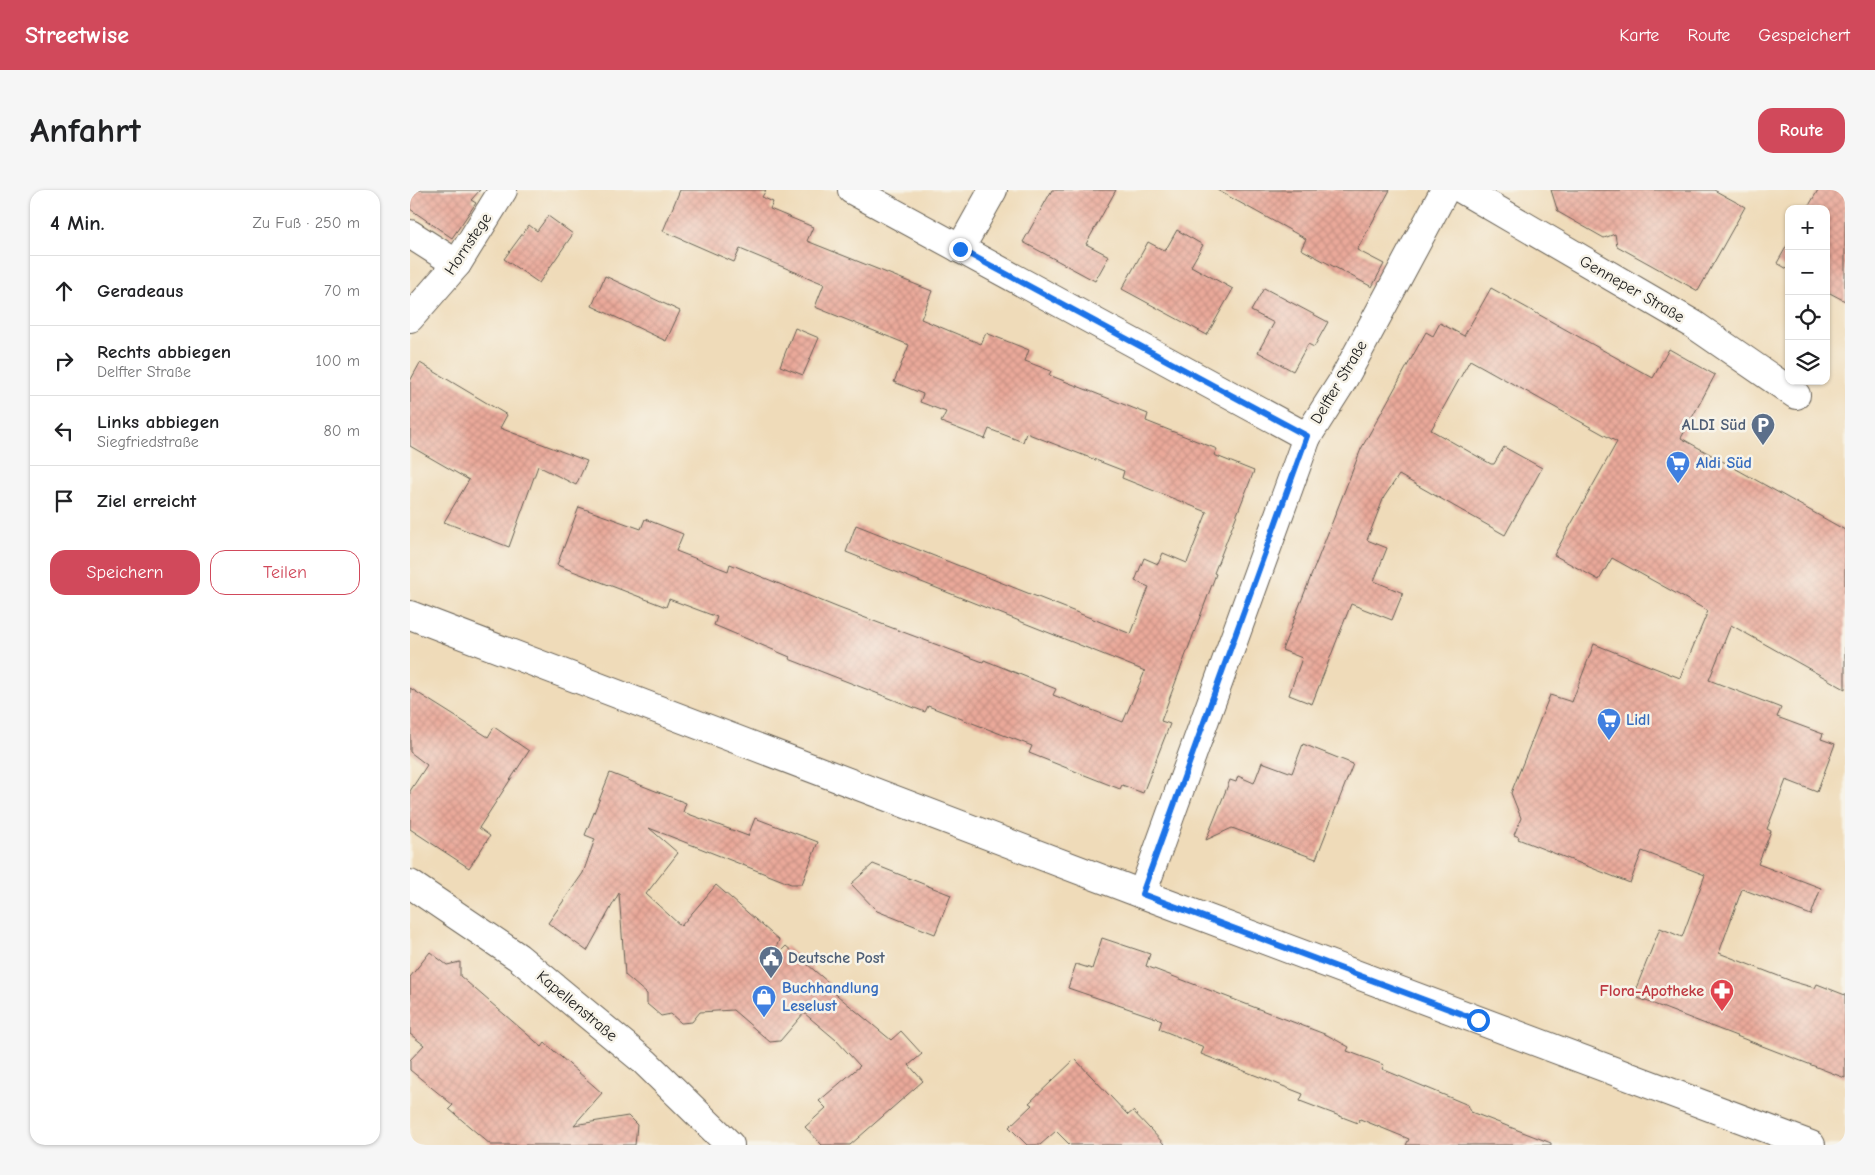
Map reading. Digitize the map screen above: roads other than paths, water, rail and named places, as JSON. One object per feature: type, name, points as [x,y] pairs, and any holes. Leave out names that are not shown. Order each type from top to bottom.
[{"type":"street","name":"Hornstege","points":[[410,318],[457,264],[503,190]]},
{"type":"street","points":[[852,190],[1307,436]]},
{"type":"street","points":[[960,249],[993,190]]},
{"type":"street","name":"Delfter Straße","points":[[1142,894],[1307,436],[1342,382],[1445,190]]},
{"type":"street","name":"Genneper Straße","points":[[1463,190],[1693,324],[1796,395]]},
{"type":"street","points":[[410,234],[457,264]]},
{"type":"street","points":[[410,615],[1780,1138],[1811,1145]]},
{"type":"street","name":"Kapellenstraße","points":[[410,884],[518,957],[645,1062],[730,1145]]},
{"type":"place","name":"ALDI Süd","points":[[1763,446]]},
{"type":"place","name":"Aldi Süd","points":[[1678,484]]},
{"type":"place","name":"Lidl","points":[[1609,741]]},
{"type":"place","name":"Deutsche Post","points":[[771,979]]},
{"type":"place","name":"Flora-Apotheke","points":[[1722,1012]]},
{"type":"place","name":"Buchhandlung Leselust","points":[[764,1018]]}]
